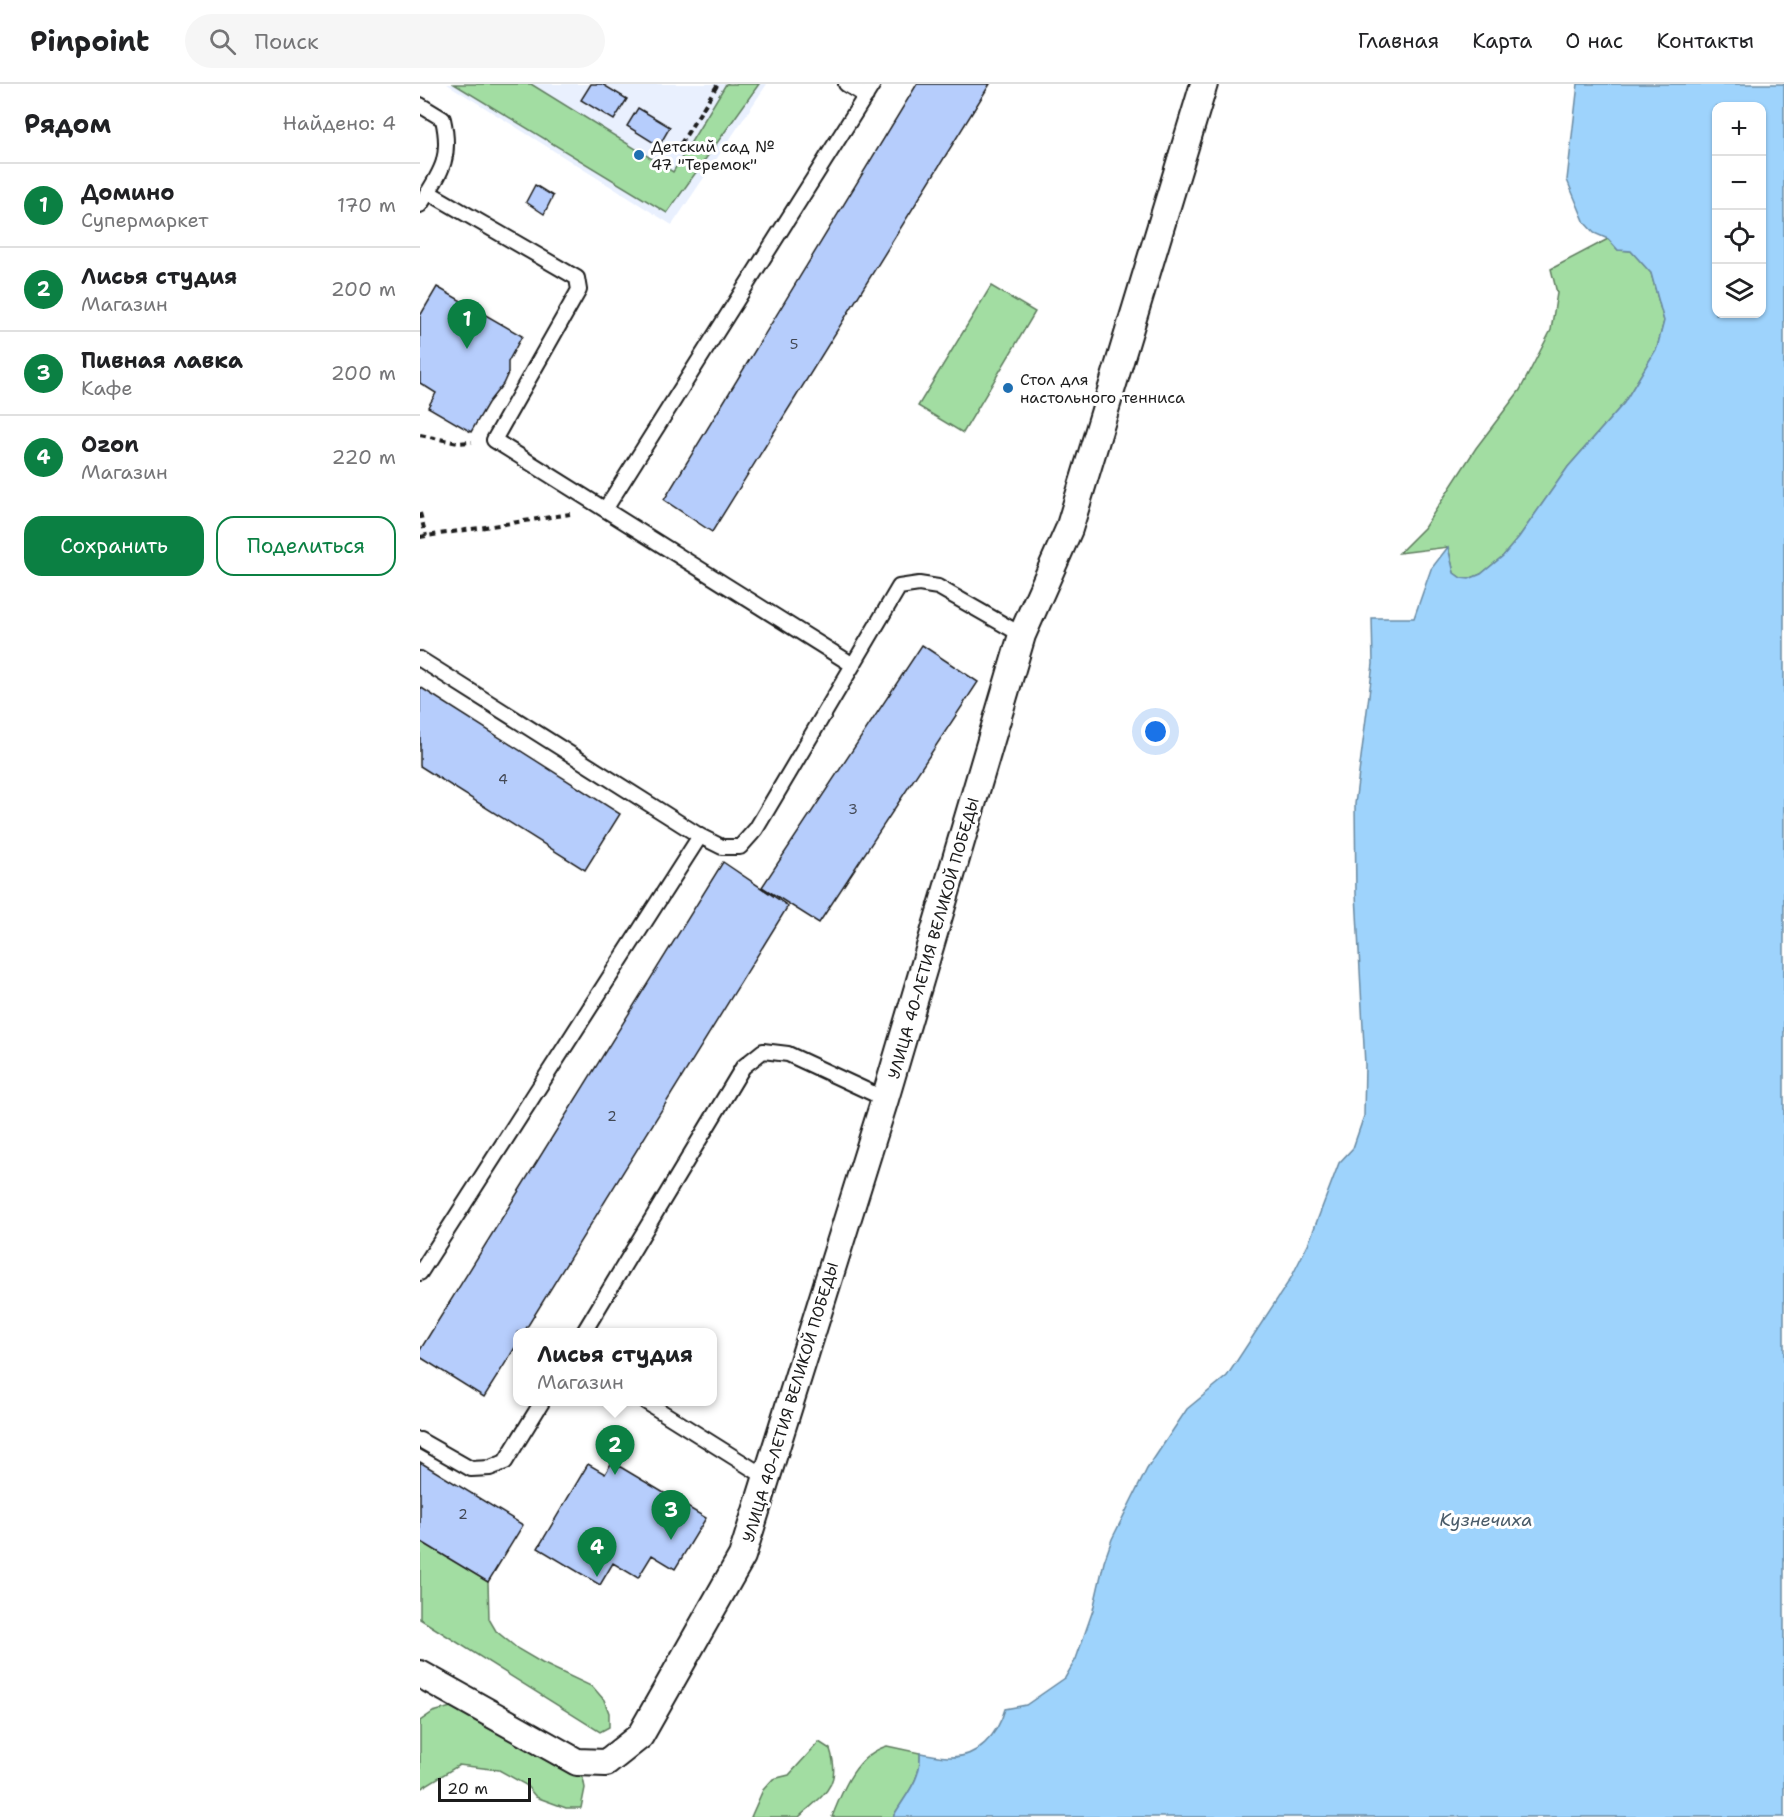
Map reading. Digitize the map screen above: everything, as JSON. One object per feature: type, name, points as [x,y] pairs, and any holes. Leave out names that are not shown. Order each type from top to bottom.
[{"type":"street","name":"УЛИЦА 40-ЛЕТИЯ ВЕЛИКОЙ ПОБЕДЫ","points":[[420,1674],[577,1762],[606,1762],[640,1736],[742,1556],[885,1099],[1022,635],[1070,529],[1204,84]]},
{"type":"lane","points":[[606,508],[869,90],[846,84]]},
{"type":"lane","points":[[420,105],[443,119],[448,142],[443,165],[420,205]]},
{"type":"lane","points":[[428,192],[578,278],[579,290],[495,440],[853,665]]},
{"type":"lane","points":[[420,659],[700,836],[722,847],[740,847],[756,829],[899,587],[919,584],[938,587],[1022,635]]},
{"type":"lane","points":[[420,1273],[700,836]]},
{"type":"lane","points":[[586,1328],[743,1067],[764,1051],[788,1054],[885,1099]]},
{"type":"lane","points":[[420,1440],[471,1469],[490,1468],[505,1462],[539,1406]]},
{"type":"lane","points":[[654,1406],[767,1478]]},
{"type":"path","points":[[675,153],[718,84]]},
{"type":"path","points":[[420,435],[458,443],[495,440]]},
{"type":"path","points":[[420,537],[606,508]]},
{"type":"path","points":[[420,513],[426,536]]},
{"type":"shaded area","name":"Детский сад № 47 \"Теремок\"","points":[[447,84],[767,84],[672,225]]},
{"type":"green space","points":[[454,84],[531,84],[673,172],[726,84],[759,84],[667,213]]},
{"type":"green space","points":[[1608,239],[1618,250],[1631,251],[1651,273],[1664,321],[1657,348],[1624,403],[1568,467],[1519,537],[1503,556],[1481,574],[1469,579],[1461,578],[1454,573],[1448,547],[1399,553],[1424,528],[1476,448],[1520,390],[1551,330],[1557,293],[1551,269]]},
{"type":"green space","points":[[991,286],[1035,312],[963,433],[918,406]]},
{"type":"green space","points":[[420,1541],[488,1582],[489,1619],[496,1631],[518,1649],[542,1663],[593,1687],[604,1700],[609,1713],[609,1727],[600,1732],[420,1619]]},
{"type":"green space","points":[[451,1707],[466,1711],[492,1729],[507,1735],[583,1778],[585,1788],[581,1808],[566,1808],[536,1797],[526,1785],[499,1770],[459,1765],[420,1789],[420,1721],[433,1712]]},
{"type":"green space","points":[[819,1742],[830,1749],[834,1772],[832,1781],[823,1795],[799,1817],[751,1817],[763,1790],[773,1779],[789,1775]]},
{"type":"green space","points":[[887,1746],[920,1753],[916,1779],[893,1817],[832,1817],[852,1774],[867,1757]]},
{"type":"water","name":"Кузнечиха","points":[[1578,84],[1784,84],[1784,1817],[893,1817],[916,1779],[920,1753],[941,1757],[958,1757],[968,1754],[992,1736],[1005,1709],[1026,1705],[1065,1678],[1076,1659],[1093,1610],[1112,1539],[1147,1469],[1187,1409],[1227,1376],[1291,1278],[1309,1242],[1339,1163],[1353,1148],[1364,1116],[1365,1065],[1356,894],[1355,804],[1373,664],[1372,618],[1414,618],[1431,569],[1448,547],[1454,573],[1461,578],[1469,579],[1481,574],[1503,556],[1568,467],[1624,403],[1657,348],[1664,321],[1651,273],[1631,251],[1618,250],[1608,239],[1594,233],[1585,223],[1567,180]]},
{"type":"building","points":[[591,84],[602,84],[627,99],[614,120],[581,100]]},
{"type":"building","points":[[917,84],[990,84],[712,532],[664,500]]},
{"type":"building","points":[[638,108],[670,127],[659,146],[627,126]]},
{"type":"building","points":[[535,185],[553,196],[544,214],[526,202]]},
{"type":"building","points":[[437,287],[522,336],[508,362],[508,373],[503,384],[488,403],[471,432],[428,407],[436,393],[420,383],[420,316]]},
{"type":"building","points":[[922,645],[978,682],[819,923],[762,887]]},
{"type":"building","points":[[420,687],[620,814],[585,870],[420,766]]},
{"type":"building","points":[[723,862],[788,906],[526,1328],[513,1328],[513,1351],[484,1397],[420,1357],[420,1350]]},
{"type":"building","points":[[420,1462],[523,1525],[488,1582],[420,1541]]},
{"type":"building","points":[[612,1462],[706,1518],[675,1569],[652,1555],[638,1578],[613,1563],[600,1585],[538,1548],[588,1464],[605,1474]]},
{"type":"place","name":"Детский сад № 47 \"Теремок\"","points":[[639,155]]},
{"type":"place","name":"Домино","points":[[467,349]]},
{"type":"place","name":"Стол для настольного тенниса","points":[[1008,388]]},
{"type":"place","name":"Лисья студия","points":[[615,1475]]},
{"type":"place","name":"Пивная лавка","points":[[671,1540]]},
{"type":"place","name":"Ozon","points":[[597,1577]]}]
